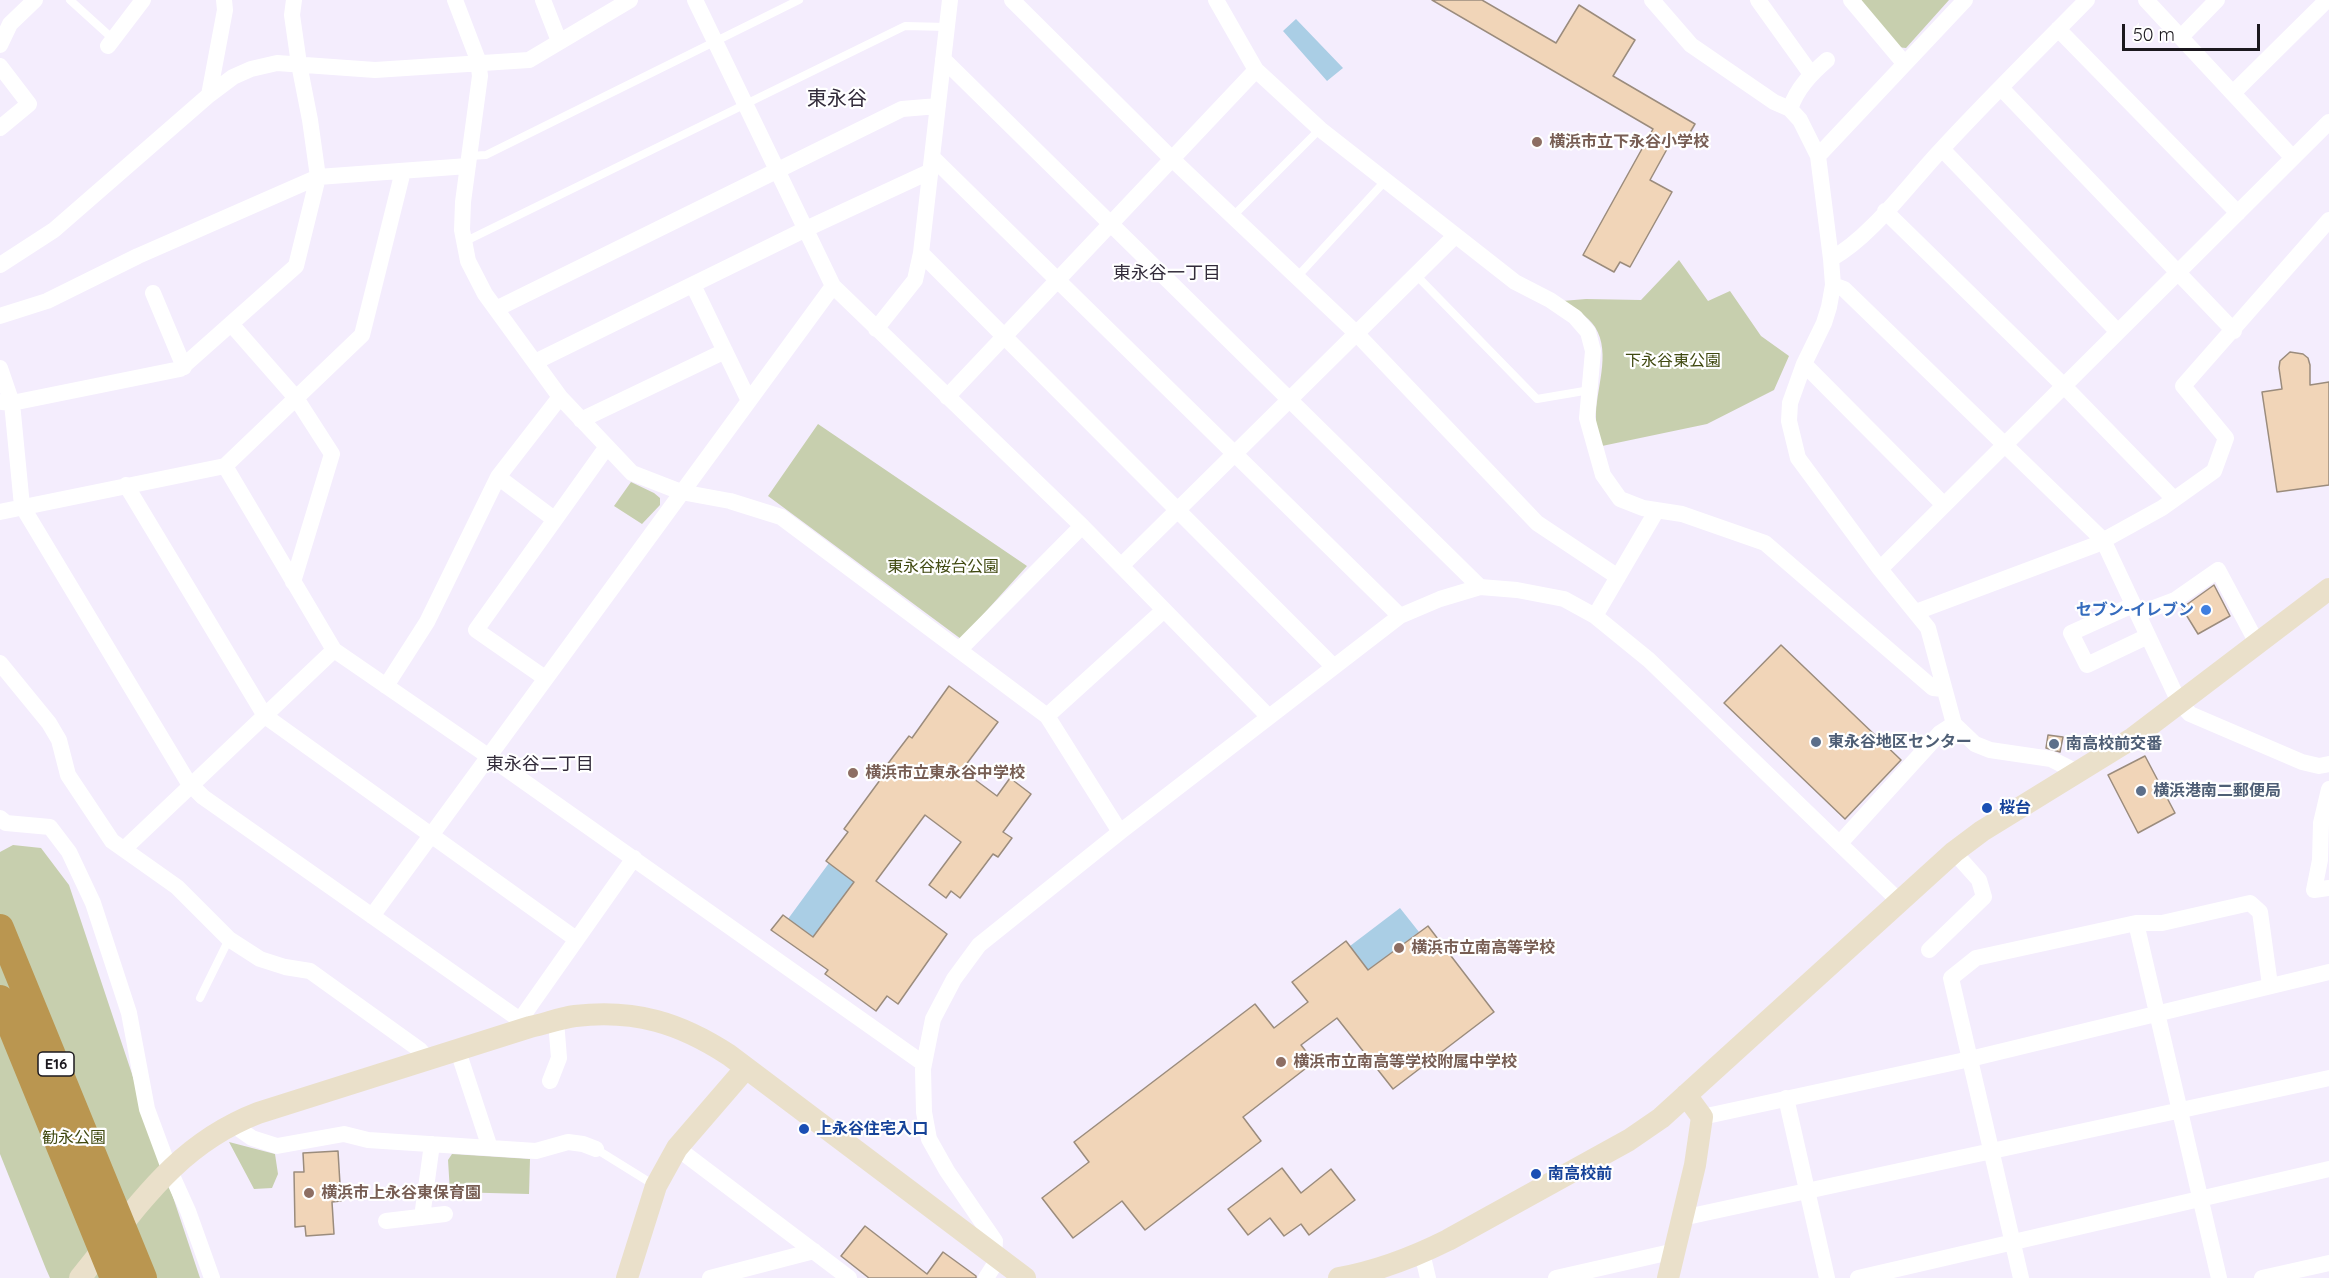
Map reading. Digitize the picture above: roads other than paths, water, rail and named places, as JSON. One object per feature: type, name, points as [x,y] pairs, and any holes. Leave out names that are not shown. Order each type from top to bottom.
[{"type":"highway","name":"E16","points":[[0,928],[143,1278]]},
{"type":"highway","name":"E16","points":[[0,999],[112,1274]]},
{"type":"street","points":[[0,45],[10,24],[35,0]]},
{"type":"street","points":[[110,42],[142,0]]},
{"type":"street","points":[[209,95],[225,10],[224,0]]},
{"type":"street","points":[[6,402],[180,369],[296,266],[318,177],[310,120],[298,63],[292,15],[294,0]]},
{"type":"street","points":[[455,0],[478,64],[480,76],[463,202],[462,230],[468,261],[485,294],[560,398],[632,473],[681,492],[730,501],[781,517],[1047,716],[1120,831]]},
{"type":"street","points":[[543,0],[559,41]]},
{"type":"street","points":[[0,265],[54,230],[209,95],[233,77],[251,69],[277,63],[375,70],[529,60],[630,0]]},
{"type":"street","points":[[694,0],[833,286],[1082,526],[1269,717]]},
{"type":"street","points":[[876,329],[915,280],[921,253],[950,0]]},
{"type":"street","points":[[1012,0],[1172,159],[1356,333],[1537,523],[1618,577]]},
{"type":"street","points":[[1652,0],[1691,45],[1774,102],[1790,109],[1800,120],[1818,156],[1833,285],[1824,322],[1804,364],[1790,403],[1789,421],[1798,458],[1880,569],[1928,628],[1954,724],[1975,744],[1990,750],[2051,759],[2077,772]]},
{"type":"street","points":[[1758,0],[1811,74]]},
{"type":"street","points":[[1851,0],[1904,63]]},
{"type":"street","points":[[1818,156],[1965,0]]},
{"type":"street","points":[[1831,259],[1846,251],[1886,212],[1942,149],[2087,0]]},
{"type":"street","points":[[2146,0],[2293,158]]},
{"type":"street","points":[[2181,37],[2217,0]]},
{"type":"street","points":[[2233,93],[2327,0]]},
{"type":"street","points":[[1220,2],[1256,70],[1320,129],[1515,282],[1575,316],[1588,333],[1593,351],[1587,418],[1603,475],[1620,499],[1643,508],[1682,514],[1765,543],[1933,688],[1943,689]]},
{"type":"street","points":[[2058,29],[2238,213]]},
{"type":"street","points":[[943,59],[1480,587]]},
{"type":"street","points":[[1790,109],[1794,97],[1811,74],[1827,60]]},
{"type":"street","points":[[0,66],[29,104],[0,128]]},
{"type":"street","points":[[947,397],[1256,70]]},
{"type":"street","points":[[2001,88],[2234,331]]},
{"type":"street","points":[[496,309],[902,108],[938,106]]},
{"type":"street","points":[[1880,569],[2329,122]]},
{"type":"street","points":[[1942,149],[2118,332]]},
{"type":"street","points":[[0,316],[47,301],[140,261],[318,177],[403,171],[469,161]]},
{"type":"street","points":[[535,362],[806,229],[931,164]]},
{"type":"street","points":[[931,164],[1058,280],[1400,615]]},
{"type":"street","points":[[0,512],[225,466],[362,335],[403,171]]},
{"type":"street","points":[[1886,212],[2064,386],[2174,499]]},
{"type":"street","points":[[1916,612],[2103,540],[2174,499],[2214,471],[2226,438],[2183,386],[2234,331],[2329,220]]},
{"type":"street","points":[[1121,566],[1455,236]]},
{"type":"street","points":[[921,253],[1333,666]]},
{"type":"street","points":[[693,285],[749,400]]},
{"type":"street","points":[[1833,285],[1844,289],[2103,540],[2179,702],[2190,714],[2302,762],[2319,766],[2329,764]]},
{"type":"street","points":[[372,916],[833,286]]},
{"type":"street","points":[[153,293],[184,367]]},
{"type":"street","points":[[232,325],[296,398],[332,454],[293,582]]},
{"type":"street","points":[[581,420],[725,351]]},
{"type":"street","points":[[1804,364],[1943,504]]},
{"type":"street","points":[[0,368],[22,506],[192,786],[203,797],[525,1023]]},
{"type":"street","points":[[386,686],[427,622],[498,477],[560,398]]},
{"type":"street","points":[[546,678],[476,630],[606,448]]},
{"type":"street","points":[[225,466],[334,650],[634,858],[924,1064]]},
{"type":"street","points":[[498,477],[554,519]]},
{"type":"street","points":[[126,485],[265,716],[576,939]]},
{"type":"street","points":[[1595,616],[1657,510]]},
{"type":"street","points":[[960,649],[1082,526]]},
{"type":"street","points":[[2148,636],[2087,665],[2071,633],[2136,610],[2175,600],[2218,570],[2257,644]]},
{"type":"street","points":[[986,1278],[996,1257],[995,1241],[947,1171],[929,1139],[924,1112],[924,1064],[933,1019],[954,979],[979,945],[1120,831],[1400,615],[1440,599],[1480,587],[1517,590],[1564,599],[1595,616],[1649,660],[1899,901]]},
{"type":"street","points":[[1339,1278],[1386,1267],[1422,1253],[1512,1206],[1629,1140],[1661,1118],[1954,852],[1982,831],[2133,738],[2329,589]]},
{"type":"street","points":[[1047,716],[1164,610]]},
{"type":"street","points":[[124,849],[334,650]]},
{"type":"street","points":[[0,663],[49,723],[59,740],[68,775],[112,841],[177,887],[229,939],[260,959],[285,968],[310,971],[420,1050],[429,1060]]},
{"type":"street","points":[[1840,843],[1940,733],[1954,724]]},
{"type":"street","points":[[2329,789],[2321,823],[2320,860],[2314,890],[2329,888]]},
{"type":"street","points":[[0,818],[6,823],[50,827],[69,852],[93,903],[129,1012],[147,1109],[212,1278]]},
{"type":"street","points":[[1929,950],[1984,897],[1978,880],[1954,852]]},
{"type":"street","points":[[525,1023],[576,939],[634,858]]},
{"type":"street","points":[[2021,1278],[1952,978],[1976,958],[2136,923],[2162,924],[2250,903],[2260,912],[2270,985]]},
{"type":"street","points":[[2136,923],[2219,1278]]},
{"type":"street","points":[[1702,1117],[1970,1059],[2329,972]]},
{"type":"street","points":[[80,1278],[156,1183],[207,1138],[232,1124],[258,1113],[458,1051],[525,1023],[602,1015],[656,1020],[681,1028],[706,1040],[1025,1278]]},
{"type":"street","points":[[550,1081],[559,1058],[556,1021]]},
{"type":"street","points":[[458,1051],[490,1148]]},
{"type":"street","points":[[627,1278],[656,1186],[677,1148],[746,1068]]},
{"type":"street","points":[[1682,1218],[2329,1078]]},
{"type":"street","points":[[1668,1278],[1695,1165],[1702,1117],[1686,1095]]},
{"type":"street","points":[[1786,1098],[1827,1278]]},
{"type":"street","points":[[232,1124],[252,1138],[277,1146],[344,1134],[368,1140],[536,1151],[568,1142],[596,1149]]},
{"type":"street","points":[[423,1217],[432,1143]]},
{"type":"street","points":[[677,1148],[849,1278]]},
{"type":"street","points":[[1858,1278],[2329,1169]]},
{"type":"street","points":[[387,1221],[445,1214]]},
{"type":"street","points":[[710,1278],[814,1251]]},
{"type":"street","points":[[1556,1278],[1675,1251]]},
{"type":"street","points":[[1422,1253],[1428,1278]]},
{"type":"street","points":[[2262,1278],[2329,1263]]},
{"type":"lane","points":[[70,0],[110,42]]},
{"type":"lane","points":[[469,161],[486,155],[714,40],[799,0]]},
{"type":"lane","points":[[464,242],[904,26],[947,27]]},
{"type":"lane","points":[[1233,216],[1320,129]]},
{"type":"lane","points":[[1298,277],[1386,180]]},
{"type":"lane","points":[[1416,275],[1537,399],[1591,390]]},
{"type":"lane","points":[[200,998],[229,939]]},
{"type":"lane","points":[[596,1149],[656,1186]]},
{"type":"water","points":[[1296,19],[1343,68],[1327,81],[1283,31]]},
{"type":"water","points":[[829,863],[854,882],[813,937],[788,919]]},
{"type":"water","points":[[1400,908],[1419,932],[1368,970],[1350,946]]},
{"type":"place","name":"横浜市立下永谷小学校","points":[[1537,142]]},
{"type":"place","name":"セブン-イレブン","points":[[2206,610]]},
{"type":"place","name":"東永谷地区センター","points":[[1816,742]]},
{"type":"place","name":"南高校前交番","points":[[2054,744]]},
{"type":"place","name":"横浜市立東永谷中学校","points":[[853,773]]},
{"type":"place","name":"横浜港南二郵便局","points":[[2141,791]]},
{"type":"place","name":"桜台","points":[[1987,808]]},
{"type":"place","name":"横浜市立南高等学校","points":[[1399,948]]},
{"type":"place","name":"横浜市立南高等学校附属中学校","points":[[1281,1062]]},
{"type":"place","name":"上永谷住宅入口","points":[[804,1129]]},
{"type":"place","name":"南高校前","points":[[1536,1174]]},
{"type":"place","name":"横浜市上永谷東保育園","points":[[309,1193]]},
{"type":"district","name":"東永谷","points":[[837,99]]},
{"type":"district","name":"東永谷一丁目","points":[[1167,274]]},
{"type":"district","name":"東永谷二丁目","points":[[540,765]]},
{"type":"park label","name":"下永谷東公園","points":[[1673,361]]},
{"type":"park label","name":"東永谷桜台公園","points":[[943,567]]},
{"type":"park label","name":"勧永公園","points":[[74,1138]]}]
